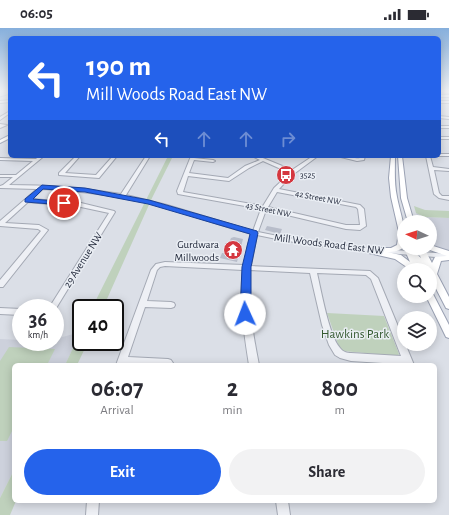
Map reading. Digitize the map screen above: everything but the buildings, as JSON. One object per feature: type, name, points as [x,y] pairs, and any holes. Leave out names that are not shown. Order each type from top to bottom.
[{"type":"main road","points":[[393,158],[391,177],[397,215]]},
{"type":"main road","points":[[400,158],[404,198],[409,215]]},
{"type":"main road","points":[[395,208],[399,215]]},
{"type":"main road","points":[[372,251],[392,250],[397,248]]},
{"type":"main road","points":[[437,250],[449,256]]},
{"type":"main road","points":[[372,251],[398,257],[407,263]]},
{"type":"main road","points":[[436,263],[438,259],[449,256]]},
{"type":"main road","points":[[437,287],[449,306]]},
{"type":"main road","points":[[437,289],[449,310]]},
{"type":"main road","points":[[434,303],[449,334]]},
{"type":"street","points":[[447,117],[449,122]]},
{"type":"street","points":[[2,187],[40,158]]},
{"type":"street","points":[[76,158],[61,174],[95,177],[99,175],[113,158]]},
{"type":"street","points":[[123,196],[147,158]]},
{"type":"street","points":[[192,158],[186,174],[229,180],[247,168],[263,160]]},
{"type":"street","points":[[197,158],[213,161]]},
{"type":"street","points":[[258,158],[292,172]]},
{"type":"street","points":[[254,363],[245,314],[246,267],[254,233],[264,208],[276,190],[292,172],[313,158]]},
{"type":"street","points":[[428,158],[436,192],[441,197],[449,198]]},
{"type":"street","points":[[2,159],[37,160]]},
{"type":"street","points":[[430,168],[449,170]]},
{"type":"street","name":"43 Street NW","points":[[186,174],[180,193],[214,201],[264,208],[319,223],[362,228]]},
{"type":"street","points":[[0,176],[18,176]]},
{"type":"street","name":"Mill Woods Road East NW","points":[[2,187],[42,187],[85,190],[123,196],[171,208],[254,233],[314,244],[372,251],[397,250]]},
{"type":"street","points":[[1,224],[42,187]]},
{"type":"street","name":"42 Street NW","points":[[276,190],[360,207],[363,225],[362,228]]},
{"type":"street","name":"29 Avenue NW","points":[[27,200],[81,205],[112,212],[59,299]]},
{"type":"street","points":[[0,285],[44,232],[44,229],[1,224]]},
{"type":"street","points":[[437,254],[449,256]]},
{"type":"street","points":[[168,363],[122,363],[154,270],[158,265],[168,264],[317,269],[364,272],[370,274],[374,278],[408,363],[351,357],[340,354],[334,348],[320,303],[317,269]]},
{"type":"street","points":[[142,304],[171,305]]},
{"type":"street","points":[[0,311],[12,312]]},
{"type":"street","points":[[92,515],[93,503]]},
{"type":"street","points":[[282,503],[284,515]]},
{"type":"shaded area","points":[[437,218],[449,218],[449,251],[438,248]]},
{"type":"shaded area","points":[[72,334],[72,351],[66,363],[12,363],[12,474],[0,498],[0,339],[12,340],[12,351],[64,351],[64,337]]},
{"type":"green space","points":[[167,158],[172,158],[152,198],[107,299],[96,299]]},
{"type":"green space","points":[[414,206],[425,210],[449,211],[449,218],[437,218],[437,215],[420,215],[416,213]]},
{"type":"green space","name":"Hawkins Park","points":[[327,313],[384,316],[399,354],[398,356],[343,351],[339,347]]},
{"type":"green space","points":[[9,347],[12,347],[12,351],[54,351],[48,363],[12,363],[12,431],[7,441],[0,441],[0,361]]},
{"type":"green space","points":[[72,350],[84,351],[78,363],[66,363]]},
{"type":"green space","points":[[12,474],[12,503],[15,503],[10,515],[0,515],[0,498]]},
{"type":"place","name":"3525","points":[[286,175]]},
{"type":"place","name":"Gurdwara Millwoods","points":[[233,250]]},
{"type":"route","points":[[64,203],[27,200],[42,187],[85,190],[149,202],[254,233],[246,267],[245,314]]}]
